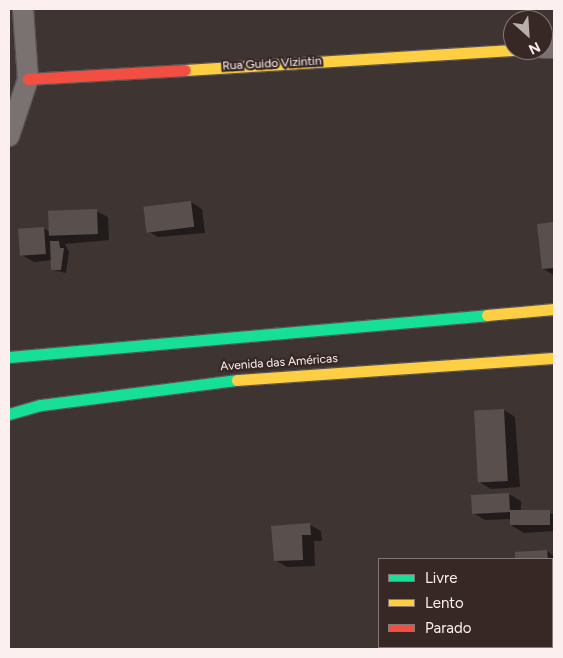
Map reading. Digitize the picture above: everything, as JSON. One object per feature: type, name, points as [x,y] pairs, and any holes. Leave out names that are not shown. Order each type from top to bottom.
[{"type":"main road","name":"Rua Guido Vizintin","points":[[28,79],[503,51]]},
{"type":"main road","points":[[11,354],[554,310]]},
{"type":"main road","name":"Avenida das Américas","points":[[9,414],[41,405],[219,381],[554,358]]},
{"type":"street","points":[[9,136],[28,79],[23,9]]},
{"type":"street","points":[[413,649],[428,648]]},
{"type":"building","points":[[191,201],[194,227],[147,233],[143,207]]},
{"type":"building","points":[[97,209],[98,234],[49,236],[48,211]]},
{"type":"building","points":[[554,222],[554,268],[542,269],[537,224]]},
{"type":"building","points":[[44,227],[46,254],[20,256],[18,229]]},
{"type":"building","points":[[50,241],[59,241],[60,248],[64,248],[61,270],[51,270]]},
{"type":"building","points":[[504,409],[508,481],[478,482],[474,411]]},
{"type":"building","points":[[509,493],[510,512],[472,514],[471,495]]},
{"type":"building","points":[[510,510],[550,510],[550,525],[510,525]]},
{"type":"building","points":[[310,523],[311,535],[302,535],[303,560],[274,561],[271,526]]},
{"type":"building","points":[[547,550],[548,558],[515,558],[515,552]]},
{"type":"traffic: fast","points":[[9,357],[487,315]]},
{"type":"traffic: fast","points":[[9,414],[41,405],[237,380]]},
{"type":"traffic: slow","points":[[185,70],[503,51]]},
{"type":"traffic: slow","points":[[487,315],[554,309]]},
{"type":"traffic: slow","points":[[237,380],[554,358]]},
{"type":"traffic: jam","points":[[28,79],[185,70]]}]
